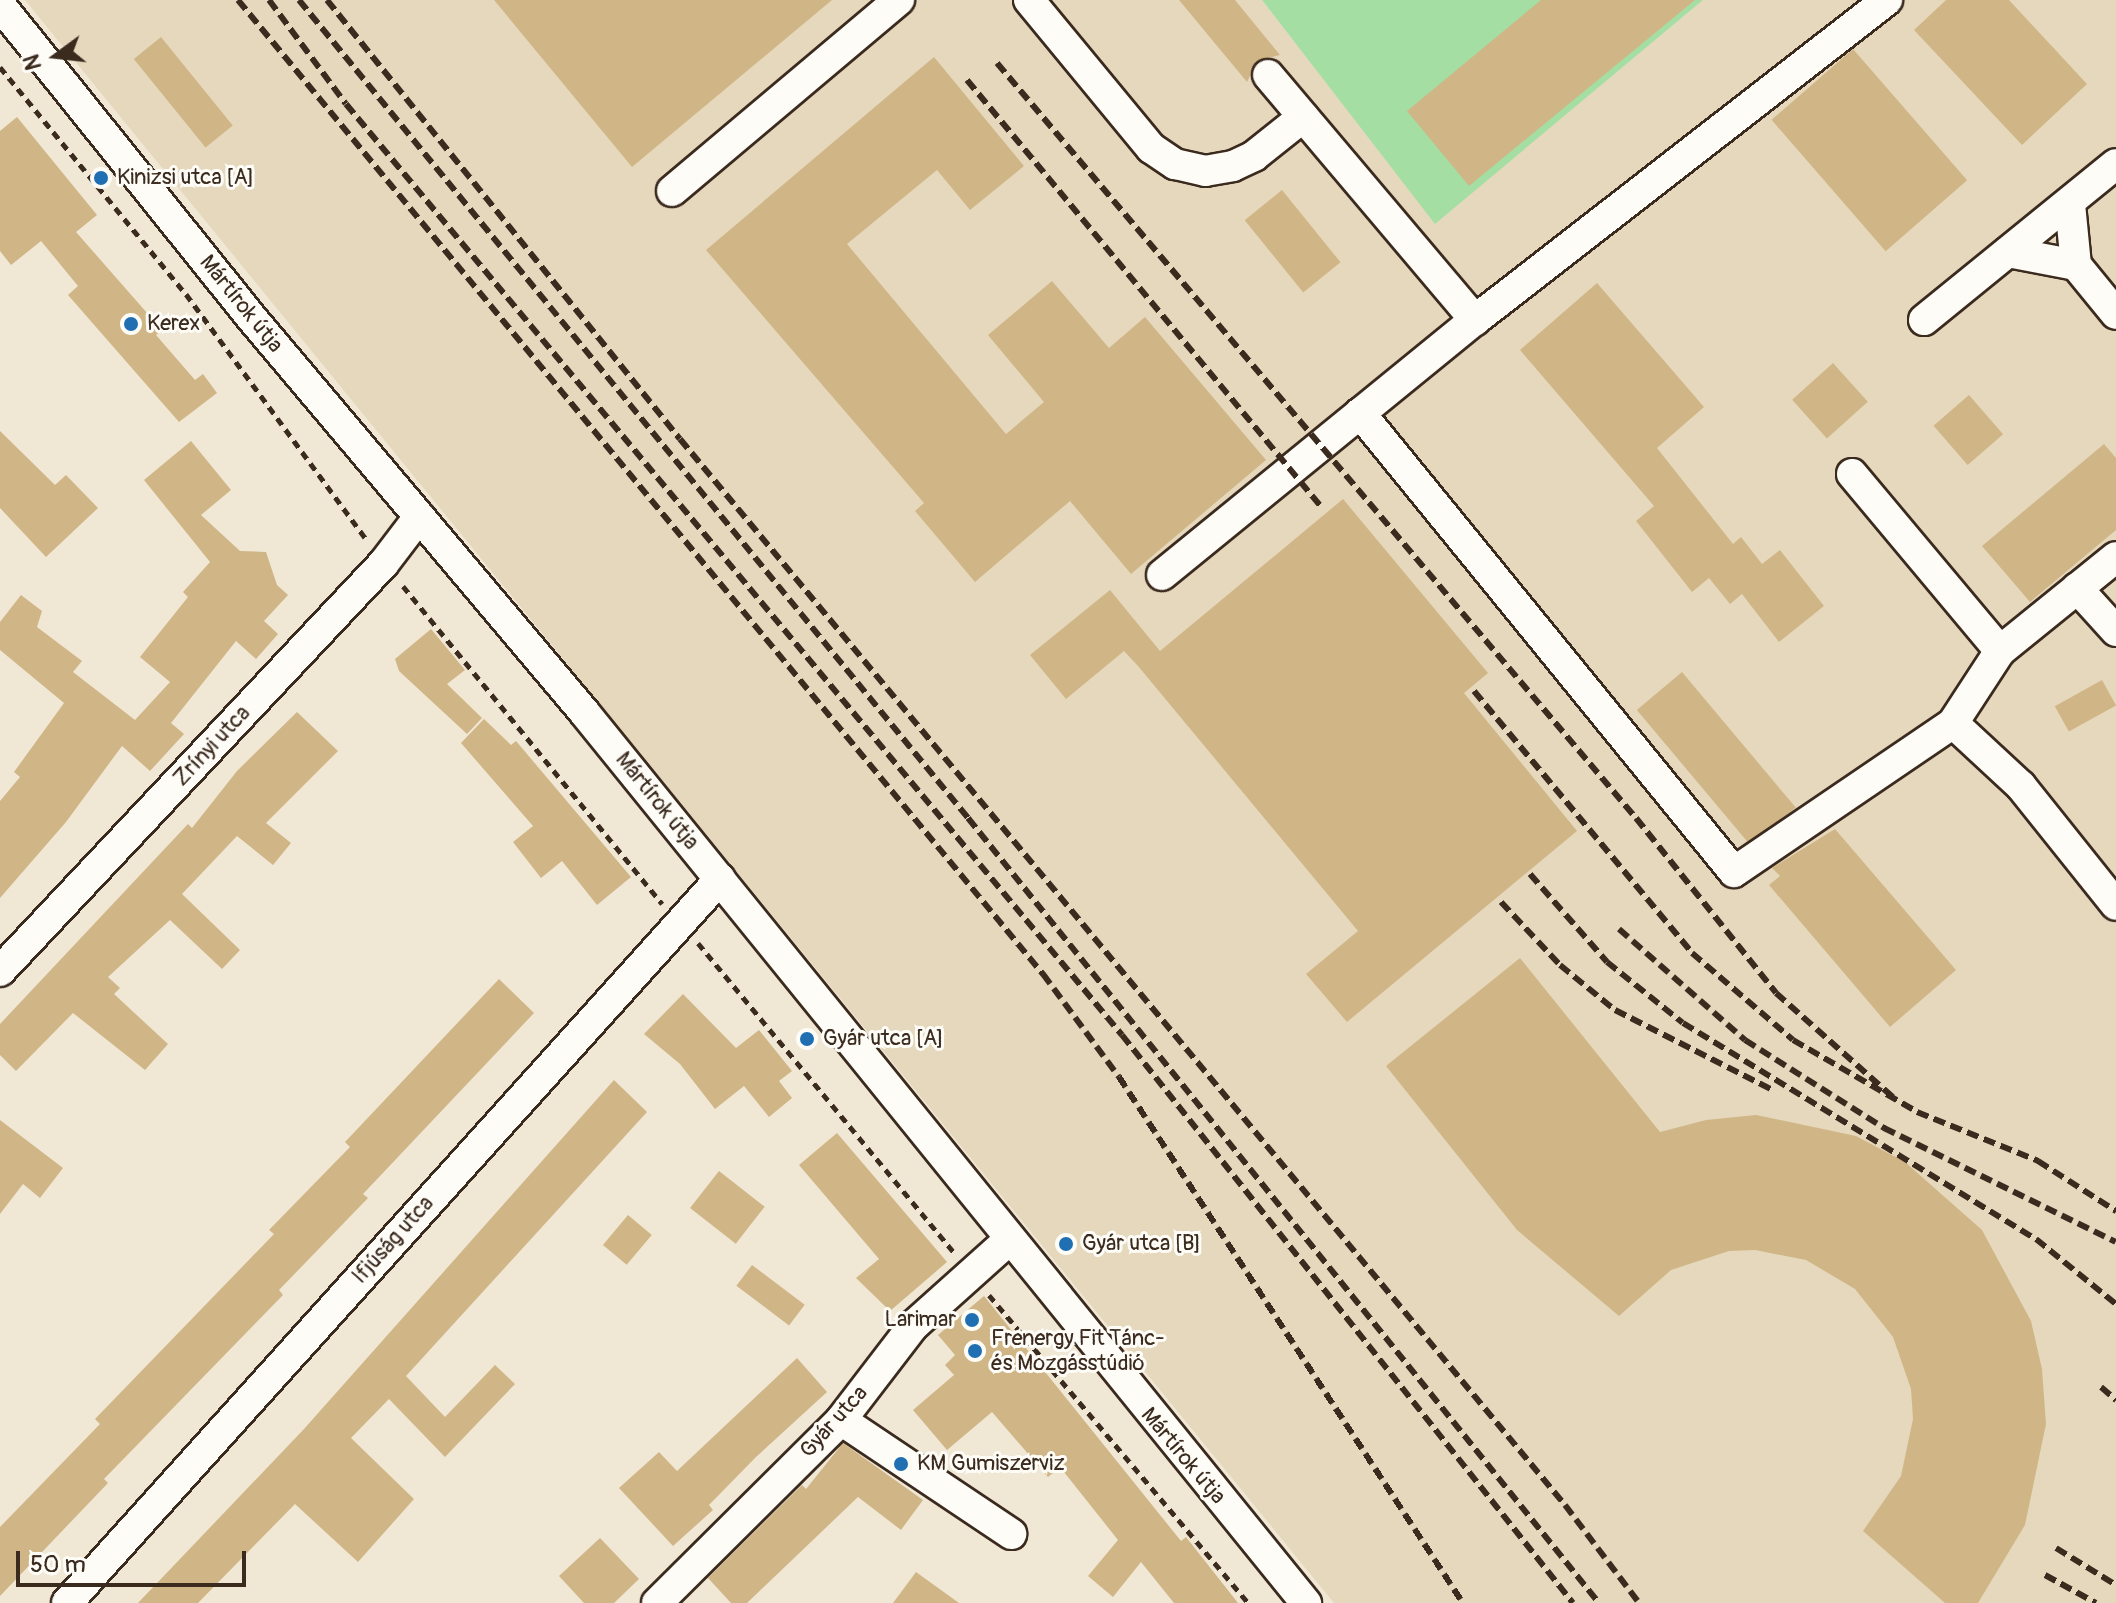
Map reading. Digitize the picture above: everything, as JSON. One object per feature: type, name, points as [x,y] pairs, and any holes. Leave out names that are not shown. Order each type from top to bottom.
[{"type":"street","points":[[672,191],[899,0]]},
{"type":"street","points":[[1029,0],[1151,148],[1175,164],[1205,171],[1233,166],[1254,156],[1303,117]]},
{"type":"street","points":[[1162,575],[1475,320],[1887,0]]},
{"type":"street","name":"Mártírok útja","points":[[0,5],[10,40],[419,517],[720,879],[1009,1240],[1306,1603]]},
{"type":"street","points":[[1268,75],[1475,320]]},
{"type":"street","points":[[1924,320],[2116,164]]},
{"type":"street","points":[[2070,204],[2076,265],[2116,314]]},
{"type":"street","points":[[2008,252],[2076,265]]},
{"type":"street","points":[[1360,413],[1734,872],[1953,723],[2000,651],[2116,557]]},
{"type":"street","points":[[1852,474],[2000,651]]},
{"type":"street","name":"Zrínyi utca","points":[[0,971],[384,563],[419,517]]},
{"type":"street","points":[[2077,588],[2116,631]]},
{"type":"street","points":[[1953,723],[2021,786],[2116,905]]},
{"type":"street","name":"Ifjúság utca","points":[[67,1603],[677,923],[720,879]]},
{"type":"street","name":"Gyár utca","points":[[657,1603],[841,1420],[913,1326],[1009,1240]]},
{"type":"street","points":[[841,1420],[1011,1534]]},
{"type":"path","points":[[0,67],[186,294],[384,563],[677,923],[718,962],[972,1274],[1248,1603]]},
{"type":"shaded area","points":[[25,0],[1262,0],[1435,223],[1703,0],[2116,0],[2116,1603],[1334,1603]]},
{"type":"green space","points":[[1262,0],[1703,0],[1435,224]]},
{"type":"building","points":[[494,0],[832,0],[632,167]]},
{"type":"building","points":[[1179,0],[1235,0],[1280,55],[1257,61],[1247,82]]},
{"type":"building","points":[[1541,0],[1695,0],[1469,186],[1407,111]]},
{"type":"building","points":[[1946,0],[2009,0],[2087,84],[2022,145],[1914,30]]},
{"type":"building","points":[[161,37],[233,126],[206,148],[134,59]]},
{"type":"building","points":[[1853,49],[1967,180],[1886,251],[1771,120]]},
{"type":"building","points":[[934,57],[1024,166],[970,210],[937,170],[847,244],[1006,434],[1044,402],[988,335],[1052,281],[1109,348],[1145,317],[1266,460],[1131,574],[1070,501],[975,582],[915,511],[924,503],[706,250]]},
{"type":"building","points":[[17,117],[97,215],[76,232],[162,330],[156,335],[195,380],[203,374],[217,393],[179,422],[68,295],[78,286],[41,241],[11,265],[0,251],[0,131]]},
{"type":"building","points":[[1282,190],[1341,262],[1303,292],[1245,220]]},
{"type":"building","points":[[1597,283],[1704,407],[1657,448],[1733,544],[1741,537],[1762,564],[1780,550],[1824,606],[1779,642],[1742,594],[1730,604],[1709,578],[1692,592],[1636,521],[1654,506],[1520,350]]},
{"type":"building","points":[[1833,363],[1868,402],[1827,438],[1792,400]]},
{"type":"building","points":[[1969,395],[2003,434],[1968,465],[1934,426]]},
{"type":"building","points":[[0,431],[55,485],[66,475],[98,508],[46,557],[0,508]]},
{"type":"building","points":[[191,441],[231,490],[201,515],[240,551],[266,552],[277,585],[288,595],[264,621],[278,634],[256,659],[236,641],[171,723],[184,734],[150,771],[122,746],[66,822],[0,898],[0,801],[20,777],[14,772],[64,703],[0,650],[0,622],[21,595],[42,611],[37,627],[82,661],[73,672],[135,720],[170,682],[140,657],[188,597],[183,592],[210,562],[144,480]]},
{"type":"building","points":[[2104,444],[2116,458],[2116,530],[2030,602],[1982,546]]},
{"type":"building","points":[[1343,499],[1488,673],[1464,693],[1577,831],[1347,1022],[1306,974],[1358,931],[1138,666],[1124,651],[1066,699],[1030,655],[1110,590],[1160,651]]},
{"type":"building","points":[[431,629],[465,670],[447,684],[482,718],[467,734],[399,671],[395,659]]},
{"type":"building","points":[[1682,672],[1796,808],[1751,846],[1637,710]]},
{"type":"building","points":[[2102,680],[2116,705],[2069,732],[2055,706]]},
{"type":"building","points":[[297,712],[338,751],[266,823],[291,843],[273,865],[237,836],[182,894],[240,950],[222,969],[170,920],[108,977],[120,988],[114,994],[168,1044],[145,1070],[73,1013],[16,1071],[0,1055],[0,1024],[188,824],[192,828],[237,771]]},
{"type":"building","points":[[484,719],[511,745],[516,741],[631,877],[597,905],[562,861],[541,878],[513,842],[533,826],[461,743]]},
{"type":"building","points":[[1835,829],[1956,970],[1890,1027],[1769,885],[1780,876],[1772,868]]},
{"type":"building","points":[[1520,958],[1660,1132],[1706,1120],[1756,1115],[1856,1136],[1905,1162],[1982,1230],[2031,1321],[2042,1369],[2046,1424],[2025,1525],[1978,1603],[1945,1603],[1863,1531],[1901,1476],[1913,1419],[1911,1389],[1893,1337],[1855,1289],[1806,1260],[1755,1250],[1729,1251],[1671,1270],[1619,1316],[1517,1230],[1386,1066]]},
{"type":"building","points":[[499,979],[534,1013],[363,1194],[368,1198],[279,1290],[283,1295],[104,1479],[108,1483],[0,1596],[0,1527],[100,1424],[95,1419],[274,1234],[269,1230],[350,1147],[345,1142]]},
{"type":"building","points":[[683,994],[736,1048],[759,1030],[792,1071],[779,1081],[792,1098],[769,1117],[744,1086],[715,1109],[680,1064],[644,1034]]},
{"type":"building","points":[[614,1080],[647,1112],[406,1376],[445,1417],[495,1365],[515,1384],[445,1457],[389,1399],[351,1438],[414,1499],[358,1562],[295,1504],[198,1603],[138,1603],[304,1429]]},
{"type":"building","points":[[0,1120],[63,1168],[40,1198],[23,1184],[0,1214]]},
{"type":"building","points":[[837,1133],[947,1262],[890,1311],[856,1278],[879,1259],[799,1165]]},
{"type":"building","points":[[719,1171],[765,1207],[736,1244],[690,1208]]},
{"type":"building","points":[[628,1215],[652,1235],[627,1265],[603,1245]]},
{"type":"building","points":[[752,1265],[805,1305],[789,1325],[736,1286]]},
{"type":"building","points":[[984,1296],[1181,1541],[1186,1537],[1238,1603],[1174,1603],[1141,1562],[1113,1597],[1088,1576],[1118,1540],[1060,1467],[1048,1477],[992,1412],[947,1450],[913,1410],[954,1375],[945,1365],[955,1355],[938,1335]]},
{"type":"building","points":[[797,1358],[827,1392],[756,1457],[709,1505],[713,1510],[673,1546],[619,1488],[659,1452],[677,1471]]},
{"type":"building","points":[[843,1443],[923,1500],[901,1530],[858,1497],[747,1603],[731,1603],[708,1578],[802,1485],[806,1489]]},
{"type":"building","points":[[600,1538],[639,1579],[614,1603],[584,1603],[559,1576]]},
{"type":"building","points":[[916,1572],[959,1603],[893,1603]]},
{"type":"railway","points":[[238,0],[1043,974],[1119,1077],[1463,1603]]},
{"type":"railway","points":[[269,0],[346,104],[1122,1035],[1573,1603]]},
{"type":"railway","points":[[299,0],[968,818],[1599,1603]]},
{"type":"railway","points":[[327,0],[680,439],[1565,1505],[1639,1603]]},
{"type":"railway","points":[[997,63],[1636,818],[1776,993],[1895,1099]]},
{"type":"railway","points":[[967,80],[1323,509]]},
{"type":"railway","points":[[1474,691],[1692,953],[1793,1040],[1917,1112],[2038,1161],[2116,1211]]},
{"type":"railway","points":[[1530,874],[1607,962],[1683,1023],[2036,1239],[2116,1304]]},
{"type":"railway","points":[[1501,902],[1560,965],[1615,1010],[1773,1090]]},
{"type":"railway","points":[[1619,929],[1745,1040],[1884,1128],[2116,1242]]},
{"type":"railway","points":[[2101,1387],[2116,1400]]},
{"type":"railway","points":[[2056,1548],[2116,1585]]},
{"type":"railway","points":[[2045,1575],[2096,1603]]},
{"type":"place","name":"Kinizsi utca [A]","points":[[101,178]]},
{"type":"place","name":"Kerex","points":[[131,324]]},
{"type":"place","name":"Gyár utca [A]","points":[[807,1039]]},
{"type":"place","name":"Gyár utca [B]","points":[[1066,1244]]},
{"type":"place","name":"Larimar","points":[[972,1320]]},
{"type":"place","name":"Frenergy Fit Tánc- és Mozgásstúdió","points":[[975,1351]]},
{"type":"place","name":"KM Gumiszerviz","points":[[901,1464]]}]
